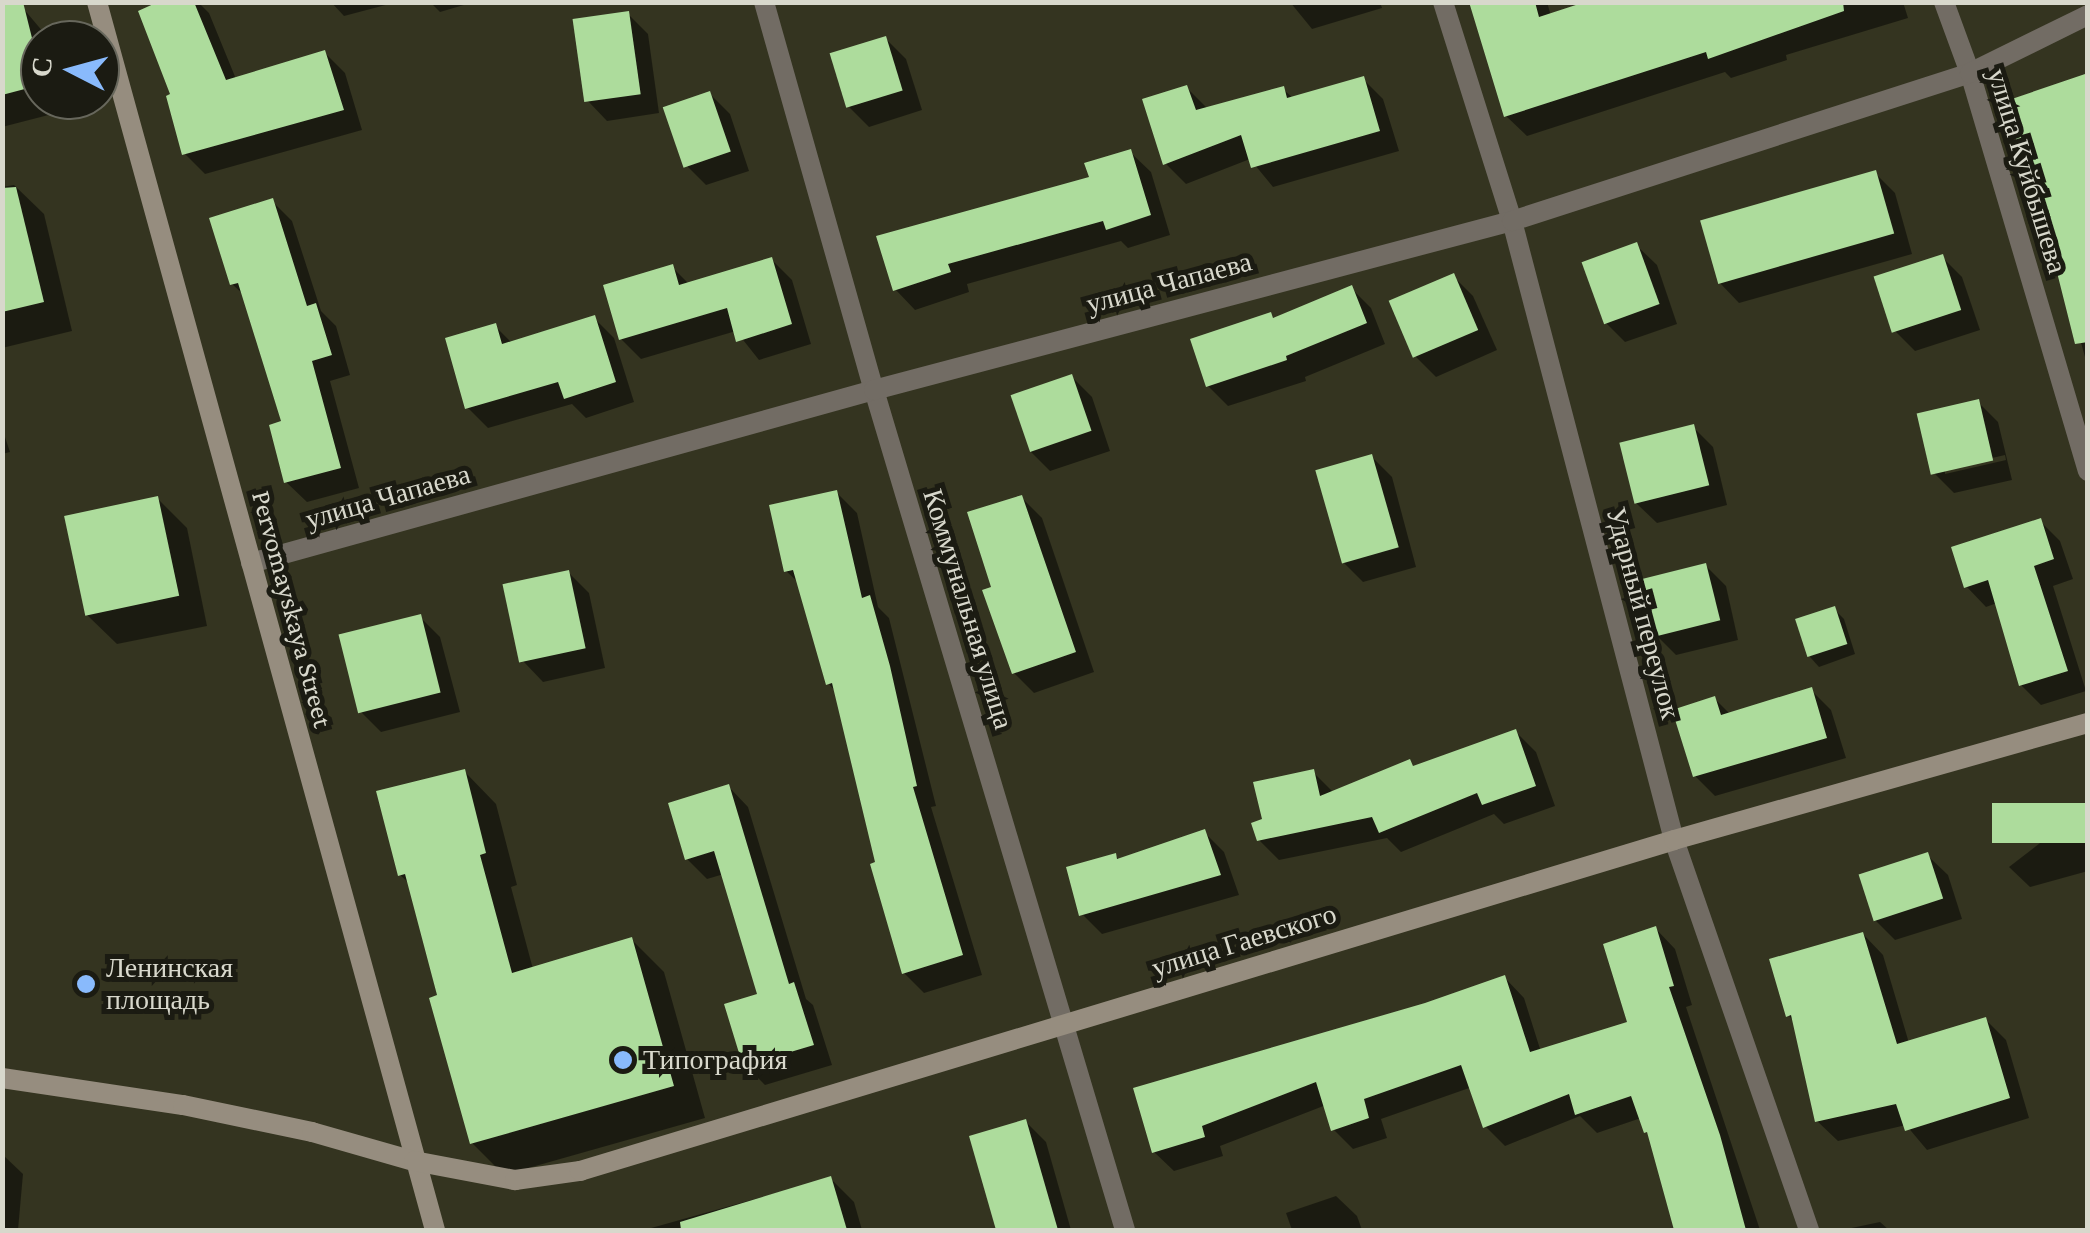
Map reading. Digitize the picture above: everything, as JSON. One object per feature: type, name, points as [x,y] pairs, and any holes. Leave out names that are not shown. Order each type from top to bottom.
[{"type":"main road","name":"Pervomayskaya Street","points":[[97,2],[434,1230]]},
{"type":"main road","name":"улица Гаевского","points":[[414,1160],[515,1180],[580,1171],[1674,840],[2088,723]]},
{"type":"main road","points":[[2,1078],[183,1105],[312,1132],[414,1160]]},
{"type":"street","name":"Коммунальная улица","points":[[764,2],[874,390],[1125,1230]]},
{"type":"street","name":"Ударный переулок","points":[[1443,2],[1512,221],[1674,840],[1809,1230]]},
{"type":"street","name":"улица Куйбышева","points":[[1944,2],[1970,73],[2088,471]]},
{"type":"street","name":"улица Чапаева","points":[[251,563],[874,390],[1512,221],[1970,73],[2088,15]]},
{"type":"building","points":[[2,2],[23,2],[28,20],[20,20],[20,90],[2,95]]},
{"type":"building","points":[[158,2],[194,2],[226,80],[325,50],[344,110],[182,155],[166,96],[170,94],[138,11]]},
{"type":"building","points":[[1469,2],[1535,2],[1539,17],[1585,2],[1843,2],[1844,11],[1708,59],[1706,52],[1504,117]]},
{"type":"building","points":[[629,11],[641,94],[584,102],[573,19]]},
{"type":"building","points":[[886,36],[903,91],[846,108],[830,53]]},
{"type":"building","points":[[2088,73],[2088,342],[2075,344],[2029,161],[2024,163],[2003,102]]},
{"type":"building","points":[[1364,76],[1380,131],[1251,168],[1241,135],[1163,165],[1142,99],[1187,85],[1196,110],[1284,86],[1287,98]]},
{"type":"building","points":[[710,91],[731,152],[684,168],[663,107]]},
{"type":"building","points":[[1131,149],[1151,215],[1106,230],[1103,221],[948,264],[951,272],[893,291],[876,236],[1089,177],[1084,163]]},
{"type":"building","points":[[1876,170],[1894,233],[1718,284],[1700,220]]},
{"type":"building","points":[[16,187],[44,302],[2,312],[2,188]]},
{"type":"building","points":[[273,198],[307,306],[316,303],[332,355],[312,361],[341,468],[284,483],[269,425],[281,421],[238,283],[230,285],[209,218]]},
{"type":"building","points":[[1637,242],[1660,304],[1604,324],[1582,262]]},
{"type":"building","points":[[1943,254],[1961,310],[1892,333],[1874,277]]},
{"type":"building","points":[[772,257],[792,324],[736,342],[727,308],[619,340],[603,285],[673,264],[679,285]]},
{"type":"building","points":[[1454,273],[1478,330],[1413,358],[1389,301]]},
{"type":"building","points":[[1352,285],[1367,323],[1286,356],[1287,360],[1206,387],[1190,339],[1271,312],[1273,318]]},
{"type":"building","points":[[595,315],[616,382],[564,399],[558,382],[465,409],[445,338],[496,323],[502,344]]},
{"type":"building","points":[[1072,374],[1092,431],[1030,452],[1011,395]]},
{"type":"building","points":[[1979,399],[1993,460],[1931,475],[1917,413]]},
{"type":"building","points":[[1694,424],[1709,485],[1635,504],[1619,443]]},
{"type":"building","points":[[1372,454],[1399,547],[1342,564],[1315,470]]},
{"type":"building","points":[[837,490],[862,598],[870,595],[890,666],[917,786],[913,787],[963,955],[902,974],[870,864],[875,862],[832,683],[826,685],[793,570],[784,572],[769,505]]},
{"type":"building","points":[[1022,495],[1076,652],[1012,674],[982,590],[991,587],[967,512]]},
{"type":"building","points":[[158,496],[179,596],[85,616],[64,516]]},
{"type":"building","points":[[2041,518],[2054,559],[2034,566],[2068,671],[2019,686],[1988,580],[1964,588],[1951,547]]},
{"type":"building","points":[[1706,563],[1720,620],[1653,637],[1639,580]]},
{"type":"building","points":[[569,570],[586,648],[519,662],[502,584]]},
{"type":"building","points":[[1835,606],[1847,644],[1807,657],[1795,619]]},
{"type":"building","points":[[421,614],[441,693],[358,713],[339,635]]},
{"type":"building","points":[[1812,687],[1827,738],[1693,777],[1672,710],[1715,696],[1721,715]]},
{"type":"building","points":[[1516,729],[1536,786],[1482,805],[1477,793],[1379,833],[1372,817],[1257,841],[1251,823],[1262,819],[1253,782],[1314,769],[1320,796],[1410,759],[1413,766]]},
{"type":"building","points":[[465,769],[486,853],[480,855],[512,973],[632,937],[674,1086],[470,1144],[429,998],[437,995],[405,874],[398,876],[376,791]]},
{"type":"building","points":[[729,784],[789,984],[794,982],[814,1045],[743,1066],[724,1004],[757,994],[714,851],[685,860],[668,803]]},
{"type":"building","points":[[1992,803],[2088,803],[2088,843],[1992,843]]},
{"type":"building","points":[[1205,829],[1221,875],[1079,916],[1066,867],[1116,853],[1117,859]]},
{"type":"building","points":[[1928,852],[1943,899],[1874,921],[1859,875]]},
{"type":"building","points":[[1656,926],[1674,986],[1669,987],[1720,1135],[1746,1230],[1674,1230],[1647,1132],[1644,1133],[1631,1096],[1575,1115],[1569,1094],[1483,1128],[1461,1065],[1364,1099],[1369,1118],[1331,1131],[1316,1082],[1202,1126],[1205,1137],[1152,1153],[1133,1088],[1425,1003],[1505,975],[1530,1052],[1627,1022],[1603,944]]},
{"type":"building","points":[[1863,932],[1897,1044],[1986,1017],[2010,1098],[1905,1131],[1896,1104],[1815,1122],[1791,1015],[1786,1017],[1769,959]]},
{"type":"building","points":[[1026,1119],[1058,1230],[996,1230],[969,1136]]},
{"type":"building","points":[[831,1176],[847,1230],[681,1230],[680,1222]]},
{"type":"place","name":"Ленинская площадь","points":[[86,984]]},
{"type":"place","name":"Типография","points":[[623,1060]]}]
